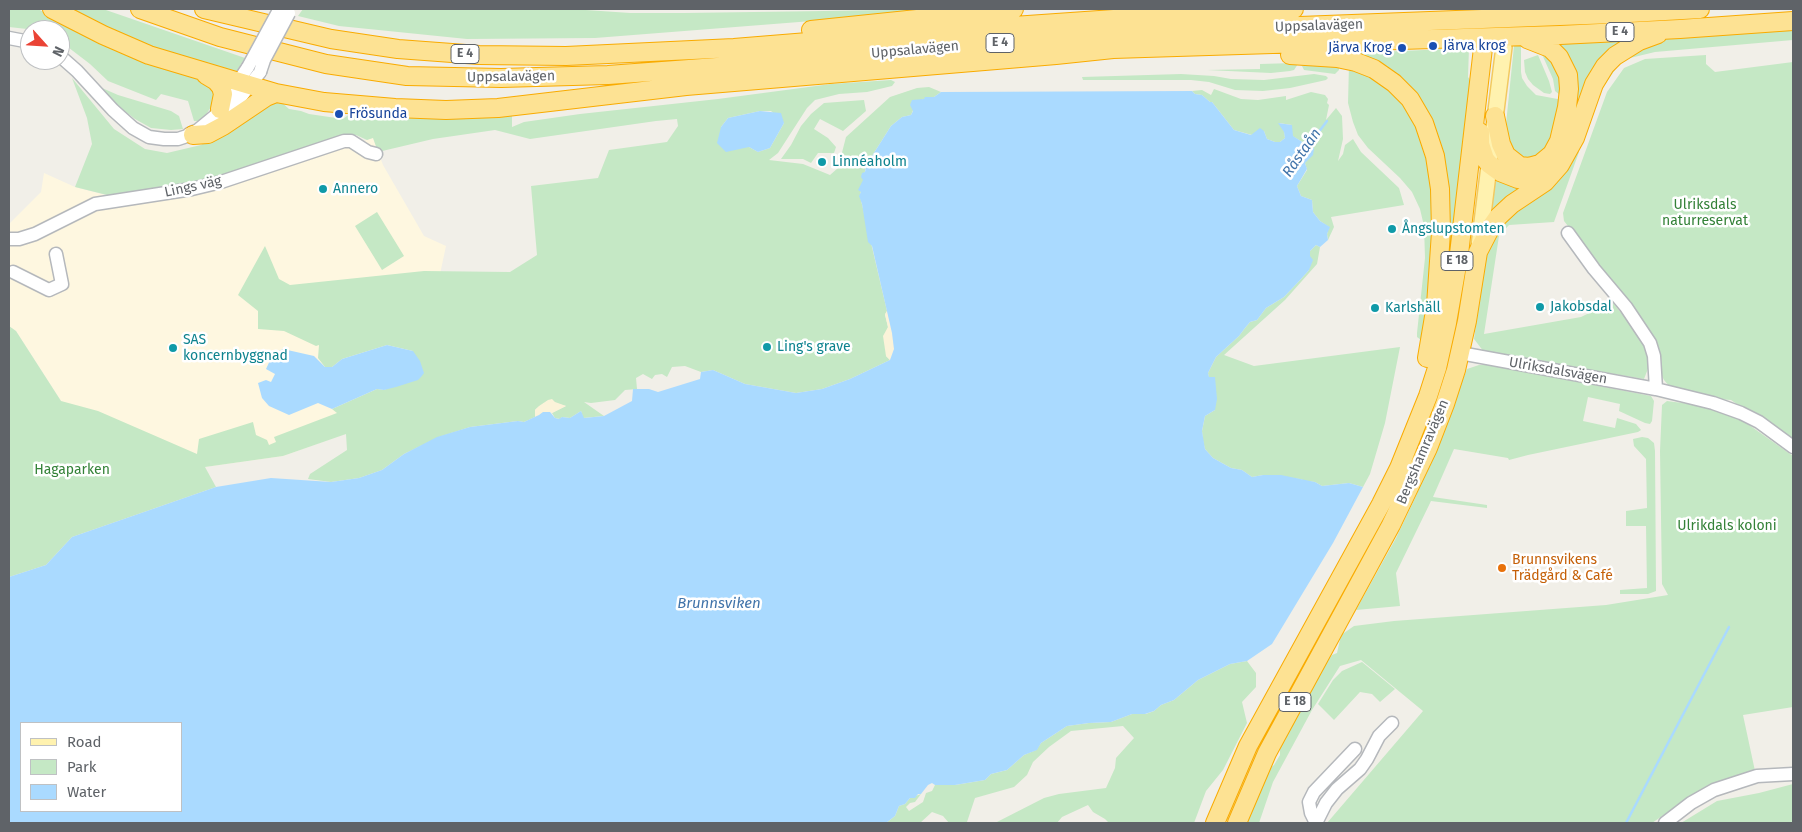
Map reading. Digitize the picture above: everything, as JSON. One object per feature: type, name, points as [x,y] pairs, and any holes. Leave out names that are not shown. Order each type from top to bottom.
[{"type":"highway","points":[[52,9],[103,35],[150,55],[199,71],[249,77],[276,93],[324,102],[446,110],[498,108],[686,86],[1113,49],[1520,36],[1550,48],[1564,65],[1568,75],[1569,90],[1559,141],[1552,154],[1540,164],[1529,167],[1520,166],[1506,154],[1501,144],[1495,116]]},
{"type":"highway","name":"Uppsalavägen","points":[[140,9],[220,37],[326,64],[407,76],[501,78],[598,75],[744,65],[1118,33],[1700,9]]},
{"type":"highway","name":"Uppsalavägen","points":[[204,9],[331,39],[398,49],[479,55],[566,56],[734,48],[956,30],[1229,11],[1294,9]]},
{"type":"highway","name":"E 4","points":[[640,53],[734,38],[1014,9]]},
{"type":"highway","name":"E 4","points":[[1520,36],[1680,29],[1793,21]]},
{"type":"highway","name":"E 18","points":[[1478,252],[1498,217],[1512,204],[1545,182],[1560,165],[1575,138],[1594,84],[1605,66],[1615,56],[1639,41],[1657,34],[1680,29]]},
{"type":"highway","name":"Bergshamravägen","points":[[1215,823],[1248,746],[1399,468],[1428,396],[1437,368],[1447,323],[1459,254],[1483,48]]},
{"type":"highway","points":[[1056,55],[1112,57],[1310,55],[1337,58],[1356,62],[1374,70],[1394,83],[1410,99],[1424,123],[1436,156],[1440,189],[1441,232],[1436,305],[1415,425]]},
{"type":"highway","points":[[744,65],[782,77]]},
{"type":"highway","points":[[199,71],[216,81],[221,87],[223,94],[220,108]]},
{"type":"highway","points":[[1478,92],[1480,144],[1484,159],[1489,164],[1508,176],[1528,180],[1549,172],[1560,165]]},
{"type":"highway","points":[[185,137],[208,134],[276,93]]},
{"type":"highway","name":"Bergshamravägen","points":[[1237,823],[1267,753],[1411,486],[1445,404],[1460,353],[1478,252]]},
{"type":"main road","name":"Bergshamravägen","points":[[1478,252],[1504,47]]},
{"type":"street","points":[[185,137],[198,130],[215,116],[220,108],[264,60],[285,10]]},
{"type":"street","points":[[70,65],[133,128],[149,137],[164,139],[185,137],[204,130],[230,111],[249,77]]},
{"type":"street","name":"Lings väg","points":[[9,239],[34,234],[95,204],[192,189],[221,182],[344,141],[351,141],[368,152],[376,154]]},
{"type":"street","points":[[1568,233],[1594,269],[1626,307],[1650,342],[1654,356],[1656,389]]},
{"type":"street","points":[[13,272],[49,290],[62,284],[56,254]]},
{"type":"street","name":"Ulriksdalsvägen","points":[[1460,353],[1656,389],[1713,403],[1760,422],[1793,448]]},
{"type":"street","points":[[1316,823],[1337,789],[1360,769],[1379,736],[1392,723]]},
{"type":"street","points":[[1316,823],[1309,802],[1314,792],[1355,749]]},
{"type":"street","points":[[1665,823],[1691,803],[1714,790],[1757,776],[1793,774]]},
{"type":"shaded area","points":[[373,138],[383,165],[424,236],[446,246],[430,321],[347,433],[283,456],[204,467],[61,401],[16,331],[9,326],[9,224],[41,192],[44,173],[75,187],[132,202],[222,185]]},
{"type":"green space","points":[[9,9],[38,9],[58,20],[20,20],[20,28],[9,27]]},
{"type":"green space","points":[[61,9],[103,9],[245,58],[234,75],[142,47]]},
{"type":"green space","points":[[303,9],[571,9],[630,13],[684,13],[965,9],[595,38],[467,39],[339,26],[298,16]]},
{"type":"green space","points":[[70,27],[95,41],[136,59],[207,82],[214,90],[215,101],[200,121],[194,121],[188,101],[161,94],[156,100],[108,81],[70,49]]},
{"type":"green space","points":[[1793,27],[1793,40],[1655,52],[1630,58],[1619,64],[1606,83],[1603,82],[1620,58],[1661,39]]},
{"type":"green space","points":[[1635,33],[1635,35],[1616,46],[1589,78],[1567,142],[1556,160],[1546,170],[1535,175],[1515,175],[1497,165],[1499,153],[1507,165],[1525,173],[1533,173],[1543,168],[1555,158],[1563,143],[1571,119],[1574,88],[1566,59],[1548,37]]},
{"type":"green space","points":[[1514,46],[1521,46],[1521,72],[1527,86],[1536,95],[1563,100],[1554,136],[1539,158],[1525,160],[1513,151],[1506,138]]},
{"type":"green space","points":[[1469,48],[1468,77],[1472,83],[1451,252],[1448,251],[1441,152],[1387,69],[1357,53]]},
{"type":"green space","points":[[1541,52],[1551,56],[1563,82],[1560,95],[1555,91],[1553,79]]},
{"type":"green space","points":[[1538,55],[1549,81],[1552,92],[1550,94],[1544,93],[1533,85],[1525,72],[1524,60]]},
{"type":"green space","name":"Ulriksdals naturreservat","points":[[1706,55],[1706,64],[1715,72],[1793,62],[1793,443],[1731,400],[1717,399],[1669,386],[1664,380],[1618,290],[1564,221],[1563,213],[1607,92],[1624,68],[1645,59]]},
{"type":"green space","points":[[1294,63],[1339,66],[1339,70],[1335,74],[1304,70],[1298,64],[1294,70],[1271,73],[1207,70],[1260,69],[1260,64]]},
{"type":"green space","points":[[1349,65],[1368,72],[1410,108],[1429,153],[1435,241],[1425,341],[1417,337],[1425,258],[1424,226],[1420,209],[1412,192],[1368,148],[1358,135],[1348,103]]},
{"type":"green space","points":[[1181,74],[1264,80],[1314,74],[1328,78],[1290,88],[1263,91],[1235,90],[1209,82],[1191,80],[1083,80],[1082,77]]},
{"type":"green space","name":"Hagaparken","points":[[72,78],[114,129],[145,149],[167,153],[201,145],[271,99],[279,100],[289,109],[343,119],[351,113],[447,119],[512,116],[512,127],[524,122],[580,114],[831,84],[891,80],[895,82],[892,86],[867,92],[839,94],[815,100],[807,108],[778,153],[769,160],[803,164],[830,175],[838,168],[846,137],[890,97],[917,88],[929,87],[941,92],[934,97],[917,101],[911,115],[902,117],[891,126],[867,161],[860,196],[887,311],[885,315],[888,327],[886,356],[890,360],[850,379],[822,389],[796,393],[745,384],[713,370],[701,372],[685,366],[672,367],[667,377],[662,374],[655,375],[652,379],[643,374],[636,378],[637,389],[625,390],[615,400],[584,402],[604,416],[583,418],[581,411],[570,418],[555,418],[552,413],[566,406],[548,401],[535,410],[535,417],[524,422],[518,421],[470,427],[439,437],[404,454],[382,470],[359,478],[331,482],[308,479],[310,474],[347,450],[346,434],[283,456],[205,467],[216,487],[72,537],[46,565],[9,577],[9,326],[16,331],[61,401],[98,411],[197,454],[199,439],[253,422],[256,435],[267,440],[269,445],[276,442],[274,437],[337,413],[332,409],[377,389],[385,390],[413,351],[387,345],[342,359],[332,367],[325,367],[318,358],[319,345],[316,346],[284,331],[258,329],[258,311],[238,295],[265,246],[279,279],[290,285],[424,271],[510,272],[537,255],[531,186],[598,178],[609,150],[667,142],[678,126],[677,119],[530,139],[495,130],[433,139],[378,152],[373,138],[367,140],[356,135],[207,181],[115,197],[75,187],[92,144],[87,118]],"holes":[[[760,111],[771,111],[784,123],[770,148],[758,152],[721,127],[728,118]]]},
{"type":"green space","points":[[102,88],[118,95],[171,111],[179,116],[183,129],[151,128],[118,106]]},
{"type":"green space","points":[[1214,89],[1241,99],[1258,100],[1286,96],[1286,100],[1311,92],[1325,95],[1329,105],[1326,120],[1336,108],[1342,116],[1343,139],[1338,161],[1343,154],[1345,145],[1353,139],[1361,152],[1399,188],[1404,205],[1331,217],[1334,227],[1328,240],[1329,227],[1320,221],[1313,212],[1312,200],[1301,196],[1297,186],[1307,170],[1305,163],[1311,143],[1308,145],[1292,136],[1292,125],[1279,123],[1284,131],[1285,138],[1280,142],[1267,139],[1264,131],[1252,135],[1234,130],[1212,102],[1192,91],[1202,90],[1211,95]]},
{"type":"green space","points":[[864,100],[866,111],[843,131],[820,119],[814,129],[828,138],[836,147],[834,153],[818,153],[811,163],[803,159],[781,159],[801,126],[824,103]]},
{"type":"green space","points":[[1575,152],[1579,152],[1554,222],[1509,225],[1499,236],[1484,334],[1581,317],[1612,302],[1629,322],[1647,350],[1649,366],[1644,379],[1484,352],[1474,339],[1484,262],[1490,235]]},
{"type":"green space","points":[[1496,175],[1535,183],[1490,222]]},
{"type":"green space","points":[[377,212],[404,256],[382,270],[355,226]]},
{"type":"green space","points":[[1316,245],[1320,247],[1317,264],[1285,300],[1224,355],[1254,366],[1400,347],[1385,423],[1370,474],[1363,487],[1349,483],[1322,486],[1315,482],[1300,479],[1263,475],[1252,477],[1242,470],[1231,468],[1213,458],[1205,449],[1203,441],[1202,431],[1205,416],[1215,410],[1208,373],[1216,357],[1239,336],[1250,322],[1257,320],[1266,308],[1284,297],[1301,279],[1309,270],[1310,251]]},
{"type":"green space","points":[[1479,365],[1491,365],[1651,396],[1654,401],[1652,421],[1650,424],[1645,423],[1619,411],[1620,404],[1588,397],[1583,421],[1615,428],[1617,418],[1636,424],[1641,430],[1509,460],[1508,458],[1454,449],[1433,497],[1487,505],[1487,508],[1431,501],[1396,573],[1400,606],[1356,610],[1396,538],[1416,496],[1467,369]]},
{"type":"green space","name":"Ulrikdals koloni","points":[[1667,401],[1705,406],[1742,420],[1793,456],[1793,707],[1743,715],[1755,771],[1700,790],[1652,823],[1327,823],[1423,711],[1361,660],[1340,666],[1312,710],[1273,782],[1259,823],[1246,823],[1270,768],[1280,755],[1280,747],[1322,669],[1332,655],[1337,653],[1341,635],[1354,626],[1394,621],[1606,605],[1668,595],[1662,584],[1660,451],[1662,405]]},
{"type":"green space","points":[[1648,438],[1654,443],[1655,451],[1656,591],[1648,594],[1620,594],[1620,590],[1647,588],[1646,526],[1626,526],[1626,511],[1647,508],[1646,459],[1634,446],[1633,439]]},
{"type":"green space","points":[[1247,661],[1256,673],[1256,687],[1242,702],[1247,723],[1223,770],[1206,791],[1194,823],[1109,823],[1093,812],[1088,805],[1062,817],[1057,823],[995,823],[1044,798],[1059,794],[1106,788],[1115,768],[1116,758],[1134,738],[1123,726],[1071,731],[1049,747],[1033,762],[1027,775],[1014,787],[975,798],[965,823],[949,823],[943,816],[932,812],[920,823],[886,823],[895,816],[899,806],[905,804],[910,798],[921,794],[915,802],[910,803],[906,807],[909,811],[923,802],[926,793],[932,791],[935,785],[955,785],[985,780],[991,774],[1007,770],[1024,755],[1036,750],[1041,743],[1067,726],[1111,722],[1132,714],[1146,714],[1174,700],[1198,680],[1230,664]]},
{"type":"green space","points":[[1362,662],[1395,689],[1380,702],[1372,694],[1360,692],[1334,720],[1318,704],[1333,680],[1342,671]]},
{"type":"green space","points":[[1793,784],[1793,823],[1681,823],[1717,801]]},
{"type":"sand","points":[[887,311],[894,349],[890,360],[886,356],[883,336],[888,327],[885,314]]},
{"type":"sand","points":[[552,399],[566,406],[552,413],[535,417],[535,410]]},
{"type":"water","name":"Brunnsviken","points":[[1192,91],[1212,102],[1234,130],[1251,135],[1260,128],[1264,131],[1267,139],[1280,142],[1285,138],[1284,132],[1278,123],[1292,125],[1293,136],[1307,145],[1311,142],[1314,149],[1313,155],[1305,163],[1307,169],[1297,186],[1301,196],[1312,200],[1313,212],[1320,221],[1330,227],[1327,234],[1328,240],[1320,247],[1316,245],[1310,251],[1310,256],[1313,260],[1309,270],[1284,297],[1266,308],[1257,320],[1250,322],[1239,336],[1216,357],[1208,373],[1209,377],[1215,377],[1217,399],[1215,410],[1205,416],[1202,431],[1205,449],[1213,458],[1231,468],[1242,470],[1252,477],[1281,475],[1315,482],[1322,486],[1349,483],[1363,487],[1333,543],[1272,644],[1247,661],[1230,664],[1198,680],[1174,700],[1161,705],[1154,711],[1145,714],[1132,714],[1111,722],[1067,726],[1041,743],[1037,750],[1024,755],[1007,770],[991,774],[985,780],[955,785],[935,785],[932,783],[921,794],[918,794],[915,798],[910,798],[905,804],[899,806],[895,816],[886,823],[9,823],[9,577],[46,565],[72,537],[216,487],[271,478],[331,482],[359,478],[382,470],[404,454],[437,437],[470,427],[518,421],[524,422],[543,412],[550,412],[555,418],[559,419],[562,417],[570,418],[581,411],[584,418],[604,416],[632,401],[633,389],[649,389],[658,392],[700,379],[701,372],[713,370],[745,384],[796,393],[822,389],[850,379],[890,360],[894,349],[892,333],[872,246],[868,242],[859,196],[861,192],[858,190],[863,180],[861,177],[862,173],[865,172],[867,161],[891,126],[902,117],[911,115],[913,111],[910,105],[912,100],[934,97],[941,92]]},
{"type":"water","points":[[760,111],[781,113],[784,123],[770,148],[758,152],[749,147],[726,152],[717,143],[721,127],[728,118]]},
{"type":"water","points":[[387,345],[413,351],[420,361],[424,373],[418,380],[384,390],[377,389],[332,409],[318,403],[289,415],[269,406],[262,398],[258,383],[266,380],[271,382],[275,374],[266,369],[273,354],[283,349],[314,356],[325,367],[332,367],[342,359]]},
{"type":"waterway","name":"Råstaån","points":[[1309,145],[1327,121]]},
{"type":"waterway","points":[[1626,823],[1729,627]]},
{"type":"place","name":"Järva krog","points":[[1433,46]]},
{"type":"place","name":"Järva Krog","points":[[1402,48]]},
{"type":"place","name":"Frösunda","points":[[339,114]]},
{"type":"place","name":"Linnéaholm","points":[[822,162]]},
{"type":"place","name":"Annero","points":[[323,189]]},
{"type":"place","name":"Ångslupstomten","points":[[1392,229]]},
{"type":"place","name":"Jakobsdal","points":[[1540,307]]},
{"type":"place","name":"Karlshäll","points":[[1375,308]]},
{"type":"place","name":"Ling's grave","points":[[767,347]]},
{"type":"place","name":"SAS koncernbyggnad","points":[[173,348]]},
{"type":"place","name":"Brunnsvikens Trädgård & Café","points":[[1502,568]]}]
